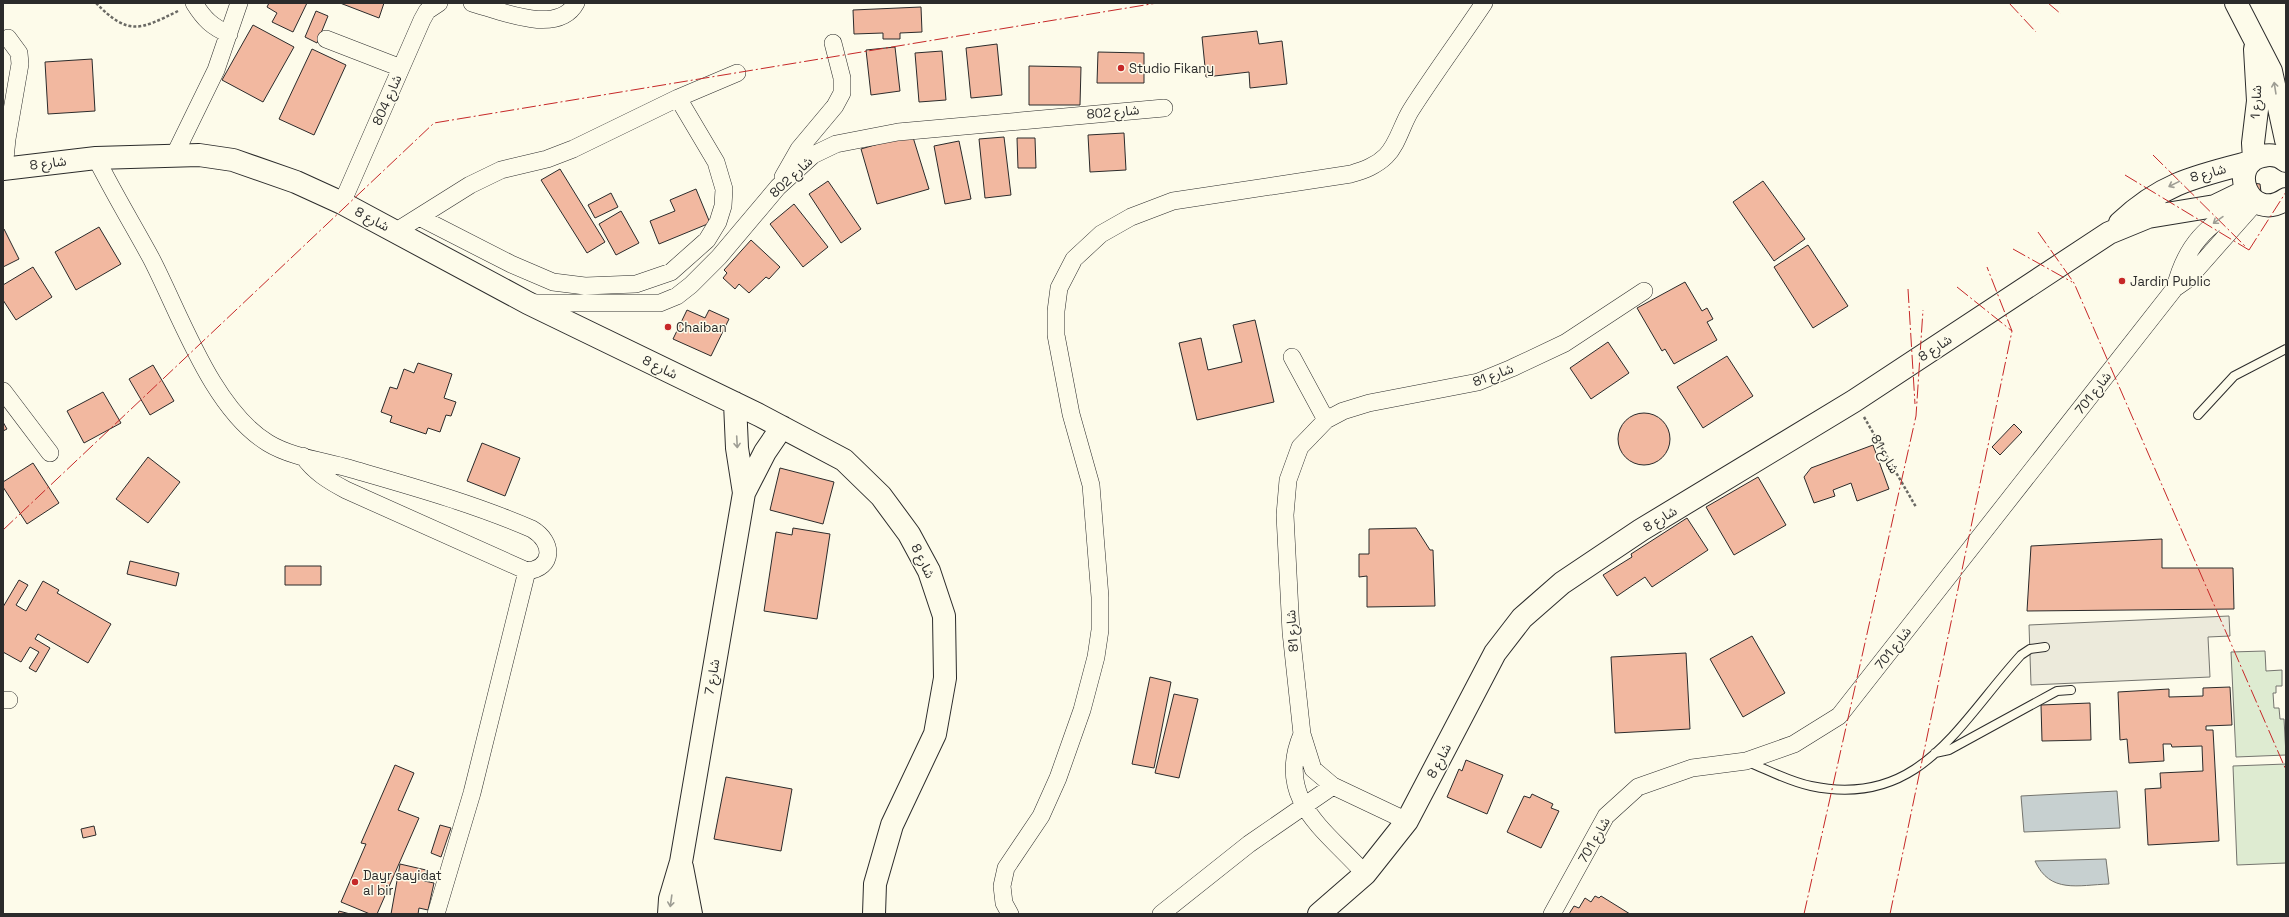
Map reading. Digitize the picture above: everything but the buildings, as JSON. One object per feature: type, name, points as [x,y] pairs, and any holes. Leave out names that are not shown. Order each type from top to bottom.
[{"type":"street","points":[[174,156],[216,70],[239,3]]},
{"type":"street","name":"شارع 804","points":[[342,203],[422,20],[427,11],[439,3]]},
{"type":"street","points":[[472,3],[530,19],[550,20],[562,18],[572,11],[576,3]]},
{"type":"street","points":[[1010,914],[1004,903],[1002,886],[1006,868],[1040,816],[1058,778],[1082,710],[1096,657],[1100,630],[1100,597],[1091,485],[1071,414],[1056,335],[1056,310],[1060,288],[1074,259],[1101,234],[1131,217],[1173,202],[1351,174],[1379,162],[1392,148],[1413,108],[1484,3]]},
{"type":"street","name":"شارع 1","points":[[2236,3],[2271,71],[2286,140]]},
{"type":"street","points":[[195,5],[203,17],[214,28],[229,34]]},
{"type":"street","points":[[4,169],[7,138],[20,64],[19,53],[8,38]]},
{"type":"street","points":[[326,38],[401,68]]},
{"type":"street","points":[[778,186],[799,148],[835,106],[842,93],[842,78],[834,43]]},
{"type":"street","name":"شارع 1","points":[[2253,161],[2253,143],[2258,101],[2256,44]]},
{"type":"street","points":[[396,232],[470,185],[501,170],[547,159],[573,149],[678,98],[737,73]]},
{"type":"street","points":[[419,217],[511,264],[553,282],[585,286],[636,284],[671,272],[690,257],[711,234],[718,222],[723,206],[724,189],[716,162],[678,98]]},
{"type":"street","name":"شارع 802","points":[[528,303],[660,303],[677,296],[719,257],[778,186],[813,155],[836,144],[864,138],[951,126],[1164,108]]},
{"type":"street","name":"شارع 8","points":[[4,169],[96,158],[199,155],[233,160],[296,182],[342,203],[528,303],[735,403],[844,460],[881,496],[909,534],[929,571],[944,616],[945,678],[935,734],[892,825],[875,884],[874,914]]},
{"type":"street","name":"شارع 8","points":[[1319,914],[1365,874],[1407,821],[1495,653],[1522,618],[1562,583],[1641,530],[1854,401],[2109,233],[2142,204],[2178,182],[2270,155],[2286,161]]},
{"type":"street","points":[[96,158],[151,258],[209,374],[235,416],[270,444],[303,456],[456,499],[532,529],[545,539],[548,552],[543,564],[535,570],[527,571],[346,490],[326,479],[310,466],[303,456]]},
{"type":"street","points":[[2253,161],[2244,175],[2251,197],[2272,206],[2284,203]]},
{"type":"street","name":"شارع 8","points":[[2109,233],[2148,217],[2215,206],[2251,197]]},
{"type":"street","name":"شارع 701","points":[[1552,914],[1606,816],[1638,787],[1692,768],[1746,761],[1794,744],[1839,716],[2175,288],[2179,272],[2185,258],[2200,235],[2210,226],[2251,197]]},
{"type":"street","name":"شارع 81","points":[[1407,821],[1332,786],[1313,769],[1302,734],[1291,632],[1285,515],[1288,480],[1300,447],[1326,420],[1343,411],[1369,403],[1478,382],[1512,368],[1564,343],[1644,291]]},
{"type":"street","points":[[1292,357],[1326,420]]},
{"type":"street","points":[[3,391],[50,453]]},
{"type":"street","points":[[735,403],[737,448],[744,493]]},
{"type":"street","points":[[744,493],[765,452],[782,427]]},
{"type":"street","name":"شارع 7","points":[[669,914],[670,899],[681,862],[744,493]]},
{"type":"street","points":[[436,914],[472,793],[527,571]]},
{"type":"street","name":"شارع 81","points":[[1302,734],[1295,750],[1293,768],[1296,789],[1303,806],[1318,826],[1365,874]]},
{"type":"street","points":[[1161,914],[1249,844],[1332,786]]},
{"type":"street","name":"شارع 7","points":[[681,862],[691,914]]},
{"type":"lane","points":[[2198,415],[2234,376],[2286,349]]},
{"type":"lane","points":[[1746,761],[1810,786],[1847,791],[1884,785],[1915,771],[1971,716],[2021,655],[2030,649],[2045,647]]},
{"type":"lane","points":[[1934,754],[1949,750],[2057,691],[2071,690]]},
{"type":"path","points":[[96,3],[110,17],[130,28],[155,22],[180,10],[195,5]]},
{"type":"path","name":"شارع 81","points":[[1854,401],[1916,507]]},
{"type":"green space","points":[[2265,651],[2266,671],[2282,670],[2282,686],[2276,686],[2276,693],[2273,693],[2274,708],[2279,708],[2280,719],[2284,719],[2286,755],[2236,757],[2231,652]]},
{"type":"green space","points":[[2286,764],[2286,863],[2237,865],[2233,766]]},
{"type":"shaded area","points":[[2229,616],[2230,636],[2208,637],[2210,677],[2031,685],[2029,625]]},
{"type":"shaded area","points":[[2117,791],[2120,828],[2024,832],[2021,796]]},
{"type":"shaded area","points":[[2106,859],[2109,884],[2076,886],[2057,883],[2049,879],[2041,872],[2035,861]]},
{"type":"power","points":[[3,530],[434,123],[1157,3]]},
{"type":"power","points":[[2009,3],[2036,32]]},
{"type":"power","points":[[2048,3],[2061,14]]},
{"type":"power","points":[[2153,155],[2246,247]]},
{"type":"power","points":[[2125,175],[2249,250]]},
{"type":"power","points":[[2249,250],[2286,192]]},
{"type":"power","points":[[2038,232],[2074,283],[2286,770]]},
{"type":"power","points":[[2013,249],[2072,282]]},
{"type":"power","points":[[1890,914],[2012,331],[1987,267]]},
{"type":"power","points":[[1957,287],[2012,331]]},
{"type":"power","points":[[1908,289],[1915,404]]},
{"type":"power","points":[[1804,914],[1916,416],[1923,310]]},
{"type":"place","name":"Studio Fikany","points":[[1121,68]]},
{"type":"place","name":"Jardin Public","points":[[2122,281]]},
{"type":"place","name":"Chaiban","points":[[668,327]]},
{"type":"place","name":"Dayr sayidat al bir","points":[[355,882]]}]
